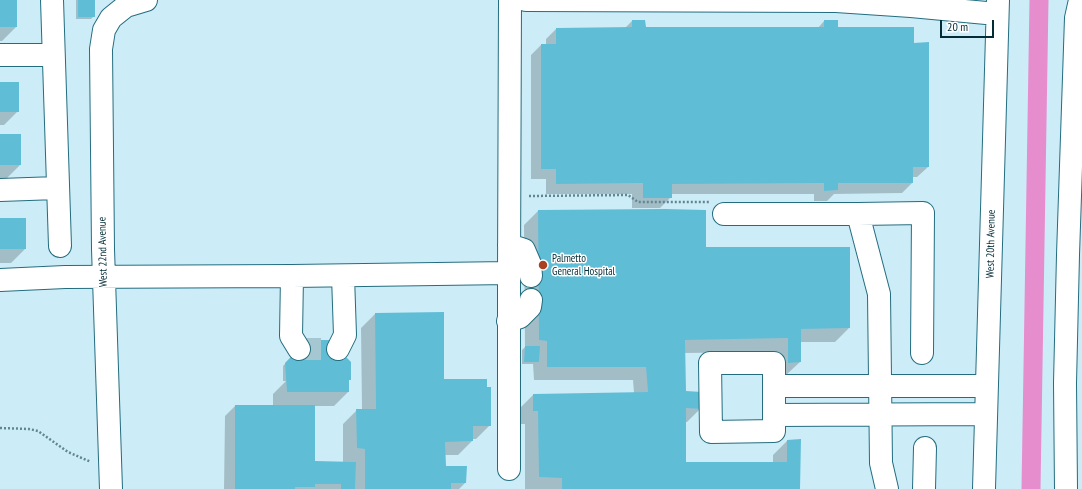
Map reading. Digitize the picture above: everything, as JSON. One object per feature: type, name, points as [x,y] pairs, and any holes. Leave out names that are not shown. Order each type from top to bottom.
[{"type":"main road","points":[[52,0],[60,246]]},
{"type":"main road","name":"West 22nd Avenue","points":[[111,489],[104,277],[101,49],[104,30],[111,18],[126,6],[146,0]]},
{"type":"main road","points":[[509,469],[508,321],[510,197],[510,0]]},
{"type":"main road","points":[[526,0],[836,2],[911,6],[998,7]]},
{"type":"main road","points":[[1066,489],[1065,383],[1068,255],[1076,18],[1080,0]]},
{"type":"main road","name":"West 20th Avenue","points":[[984,489],[993,136],[998,7]]},
{"type":"main road","points":[[0,55],[53,55]]},
{"type":"main road","points":[[0,190],[57,188]]},
{"type":"main road","points":[[724,214],[923,213],[922,353]]},
{"type":"main road","points":[[858,214],[879,294],[881,463],[887,489]]},
{"type":"main road","points":[[509,245],[524,250],[530,264],[531,276]]},
{"type":"main road","points":[[0,280],[65,277],[343,276],[509,273]]},
{"type":"main road","points":[[292,276],[291,336],[299,348]]},
{"type":"main road","points":[[338,349],[345,335],[343,276]]},
{"type":"main road","points":[[508,321],[520,318],[530,307],[531,300]]},
{"type":"main road","points":[[710,363],[774,363],[774,415],[774,432],[711,432],[710,363]]},
{"type":"main road","points":[[774,386],[987,386]]},
{"type":"main road","points":[[774,415],[986,414]]},
{"type":"main road","points":[[924,489],[925,448]]},
{"type":"path","points":[[510,197],[628,195],[638,202],[715,202],[724,214]]},
{"type":"path","points":[[0,428],[29,428],[38,431],[76,456],[110,467]]},
{"type":"building","points":[[0,0],[17,0],[17,27],[0,27]]},
{"type":"building","points":[[78,0],[95,0],[95,17],[78,17]]},
{"type":"building","points":[[632,20],[645,20],[646,27],[824,27],[824,20],[838,20],[838,27],[914,27],[914,43],[929,42],[929,167],[913,167],[913,183],[838,183],[838,190],[824,191],[824,183],[672,184],[672,198],[643,198],[643,183],[556,184],[556,169],[541,169],[541,44],[556,44],[556,28],[632,27]]},
{"type":"building","points":[[0,82],[19,82],[19,112],[0,112]]},
{"type":"building","points":[[0,134],[21,134],[21,165],[0,165]]},
{"type":"building","points":[[538,210],[706,210],[706,247],[850,247],[850,328],[801,329],[801,362],[788,363],[788,338],[685,340],[686,391],[702,392],[702,409],[686,408],[686,462],[787,462],[787,440],[801,439],[800,489],[562,489],[562,478],[539,477],[538,411],[533,411],[533,394],[648,392],[646,367],[547,367],[547,341],[539,340]]},
{"type":"building","points":[[0,218],[26,218],[26,249],[0,249]]},
{"type":"building","points":[[444,312],[444,379],[487,379],[487,387],[491,387],[491,426],[473,426],[473,441],[445,442],[446,466],[467,466],[466,483],[451,483],[451,489],[365,489],[365,449],[357,448],[356,409],[376,409],[375,313]]},
{"type":"building","points":[[307,340],[329,340],[351,362],[349,392],[287,392],[285,363]]},
{"type":"building","points":[[525,346],[540,346],[539,362],[524,362]]},
{"type":"building","points":[[235,405],[315,405],[315,461],[356,462],[355,489],[341,489],[341,484],[315,484],[315,487],[295,487],[295,489],[235,489]]},
{"type":"waterway","points":[[1031,489],[1039,0]]},
{"type":"tunnel","points":[[299,349],[338,349]]},
{"type":"place","name":"Palmetto General Hospital","points":[[543,265]]}]
